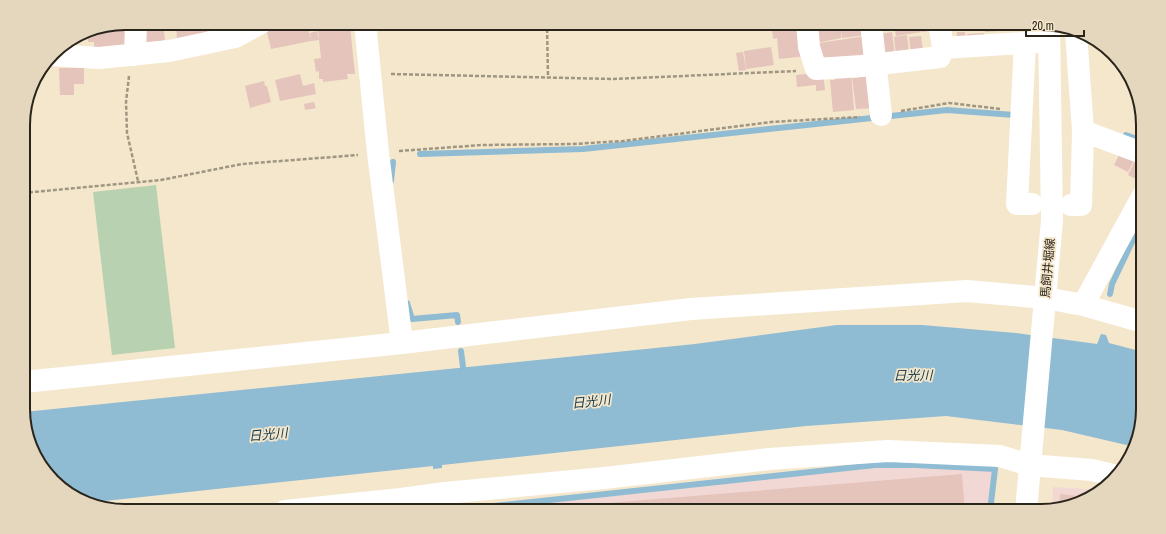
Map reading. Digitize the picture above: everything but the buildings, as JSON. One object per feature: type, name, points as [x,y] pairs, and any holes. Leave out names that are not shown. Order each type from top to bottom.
[{"type":"street","points":[[135,55],[136,30]]},
{"type":"street","points":[[60,56],[99,58],[169,52],[235,38],[249,30]]},
{"type":"street","points":[[366,30],[378,153],[402,343]]},
{"type":"street","points":[[808,30],[809,46],[816,69],[940,57],[943,48],[940,30]]},
{"type":"street","points":[[872,30],[881,115]]},
{"type":"street","points":[[943,48],[1025,43],[1049,33],[1064,33]]},
{"type":"street","name":"馬飼井堀線","points":[[1026,504],[1029,461],[1052,220],[1049,33]]},
{"type":"street","points":[[1072,205],[1081,205],[1083,131],[1079,38]]},
{"type":"street","points":[[1025,43],[1017,204],[1032,204]]},
{"type":"street","points":[[1083,131],[1136,151]]},
{"type":"street","points":[[1083,305],[1136,208]]},
{"type":"street","points":[[30,381],[402,343],[690,309],[852,297],[967,291],[1045,305],[1083,305],[1136,320]]},
{"type":"street","points":[[353,504],[769,459],[888,451],[1000,456],[1092,470],[1110,474]]},
{"type":"path","points":[[547,30],[548,78]]},
{"type":"path","points":[[135,55],[130,66],[126,102],[127,133],[138,181]]},
{"type":"path","points":[[370,74],[614,79],[816,69]]},
{"type":"path","points":[[30,192],[160,180],[242,164],[482,145],[573,144],[623,141],[771,122],[881,115],[949,103],[1021,111]]},
{"type":"shaded area","points":[[916,467],[993,470],[989,504],[537,504],[874,468]]},
{"type":"shaded area","points":[[1053,487],[1091,489],[1072,499],[1052,503]]},
{"type":"green space","points":[[156,185],[175,348],[112,355],[93,192]]},
{"type":"water","name":"日光川","points":[[837,325],[922,325],[1016,333],[1097,344],[1101,334],[1106,335],[1109,343],[1136,350],[1136,409],[1134,428],[1129,446],[1062,430],[946,416],[806,426],[442,465],[442,468],[433,469],[433,466],[102,501],[77,491],[58,476],[43,457],[37,445],[31,422],[30,411],[695,344]]},
{"type":"waterway","points":[[420,154],[583,149],[947,110],[1014,115]]},
{"type":"waterway","points":[[1126,135],[1136,139]]},
{"type":"waterway","points":[[391,181],[393,162]]},
{"type":"waterway","points":[[1110,294],[1112,284],[1136,234]]},
{"type":"waterway","points":[[407,303],[412,319],[457,315],[458,322]]},
{"type":"waterway","points":[[461,351],[464,375]]},
{"type":"waterway","points":[[512,504],[875,465],[916,465],[995,469],[991,504]]}]
